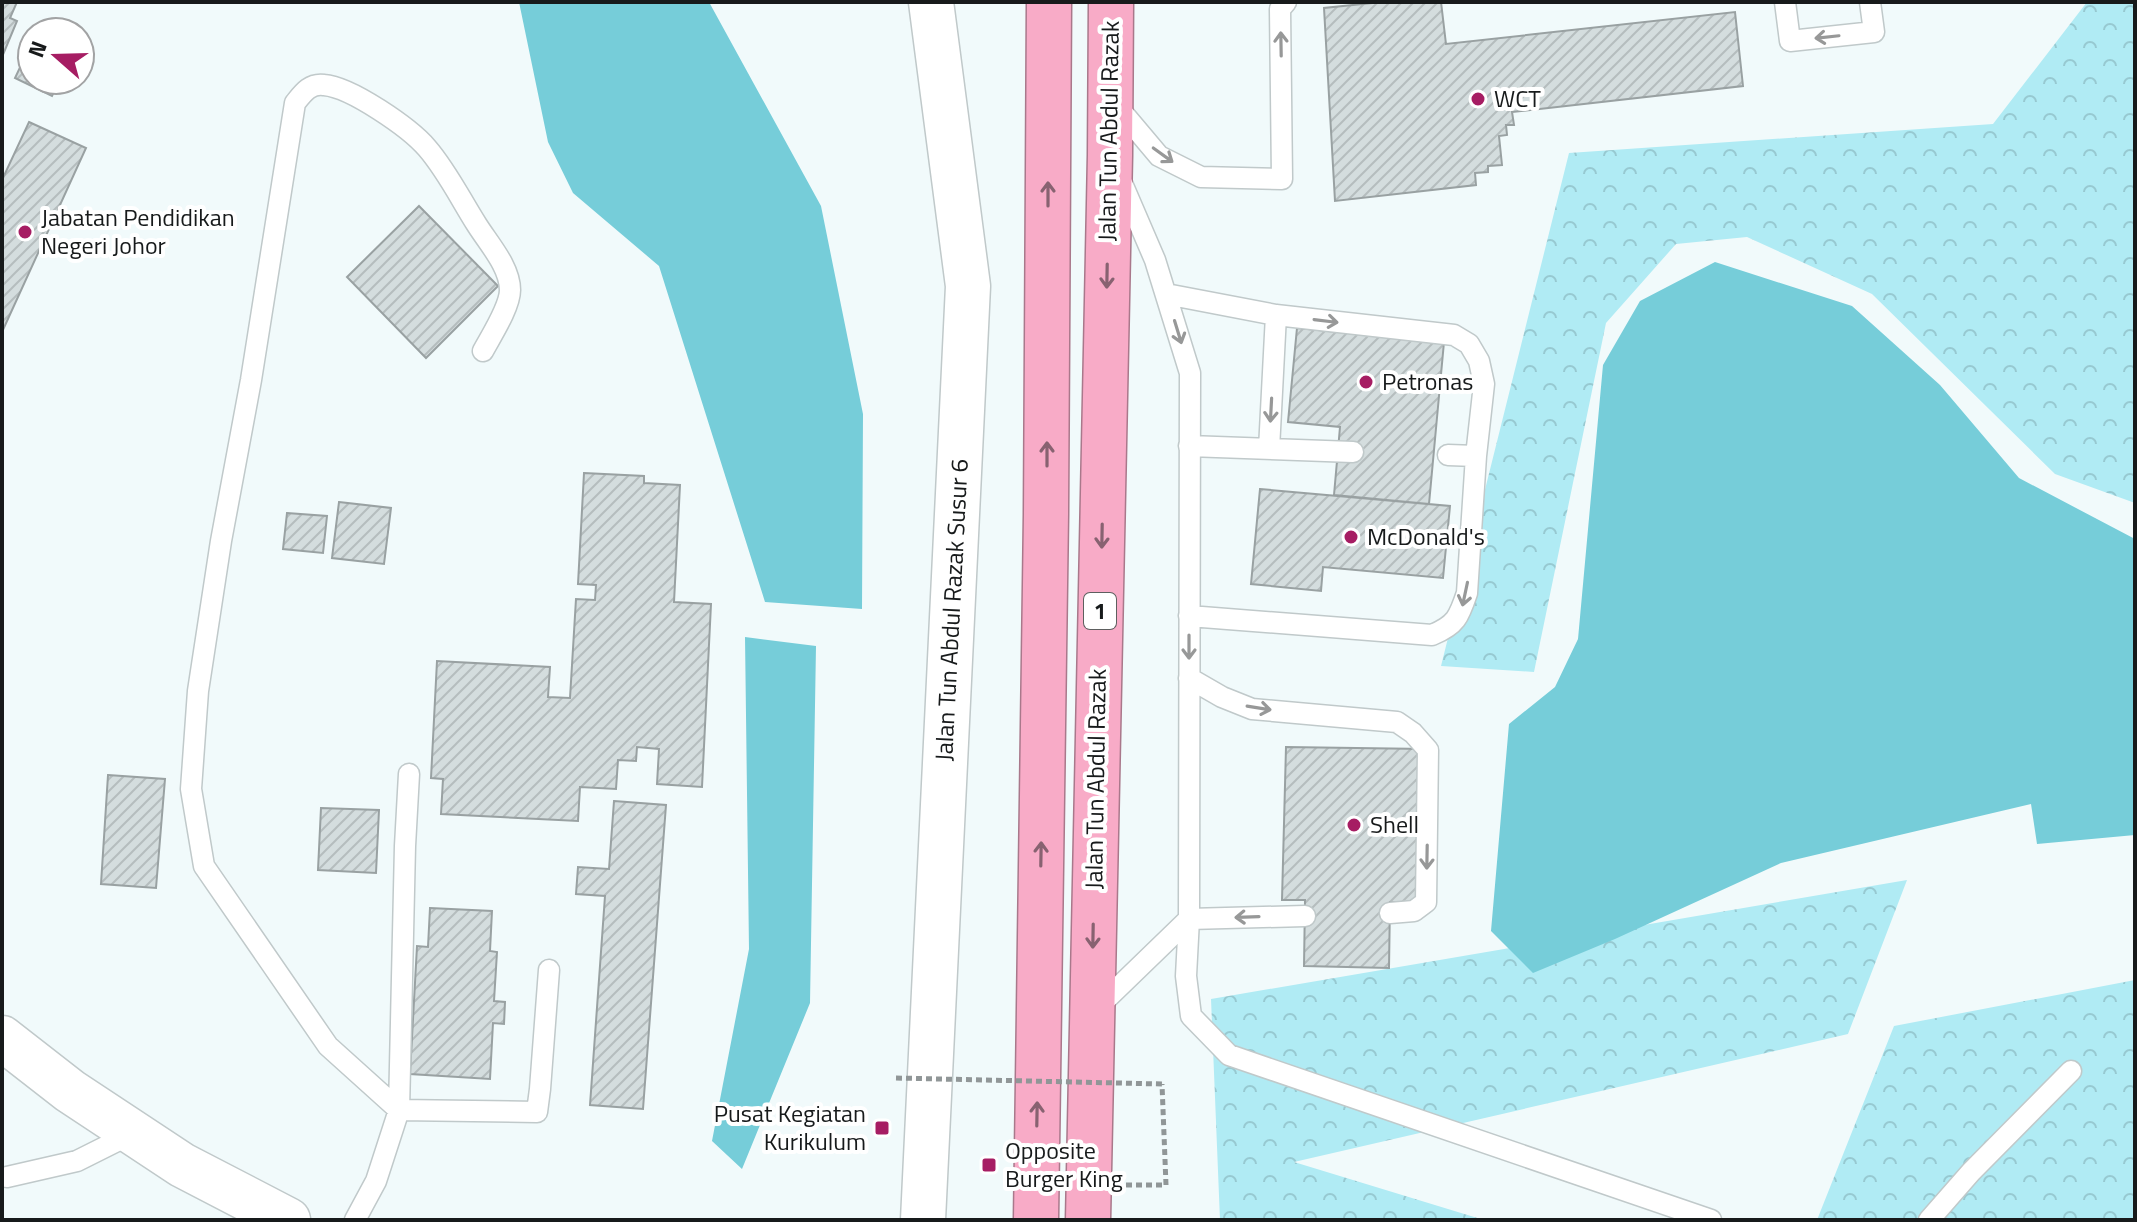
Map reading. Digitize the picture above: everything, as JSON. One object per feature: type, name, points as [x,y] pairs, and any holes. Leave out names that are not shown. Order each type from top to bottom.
[{"type":"highway","points":[[1036,1220],[1047,499],[1049,2]]},
{"type":"highway","name":"Jalan Tun Abdul Razak","points":[[1088,1220],[1111,2]]},
{"type":"street","name":"Jalan Tun Abdul Razak Susur 6","points":[[923,1220],[968,286],[931,2]]},
{"type":"street","points":[[2,1038],[70,1091],[182,1165],[288,1220]]},
{"type":"lane","points":[[1110,98],[1159,156],[1201,177],[1282,179],[1280,9],[1286,2]]},
{"type":"lane","points":[[1785,2],[1790,41],[1874,32],[1870,2]]},
{"type":"lane","points":[[483,351],[502,317],[510,291],[505,269],[428,150],[410,131],[352,94],[323,84],[306,89],[295,103],[251,380],[221,541],[198,691],[191,789],[204,866],[328,1046],[399,1110],[537,1112],[549,970]]},
{"type":"lane","points":[[1110,155],[1155,260],[1190,373],[1189,919],[1186,976],[1191,1016],[1229,1055],[1711,1220]]},
{"type":"lane","points":[[1166,294],[1276,315],[1454,335],[1469,344],[1479,361],[1484,384],[1467,593],[1460,614],[1450,628],[1432,635],[1189,616]]},
{"type":"lane","points":[[1269,449],[1276,315]]},
{"type":"lane","points":[[1189,446],[1353,452]]},
{"type":"lane","points":[[1448,455],[1476,456]]},
{"type":"lane","points":[[1189,678],[1222,697],[1252,709],[1397,722],[1413,733],[1428,750],[1426,902],[1414,911],[1390,913]]},
{"type":"lane","points":[[355,1220],[376,1181],[399,1110],[409,774]]},
{"type":"lane","points":[[1091,1014],[1189,919],[1305,916]]},
{"type":"lane","points":[[1929,1220],[1971,1172],[2071,1071]]},
{"type":"lane","points":[[7,1177],[77,1161],[133,1133]]},
{"type":"path","points":[[896,1078],[1162,1084],[1166,1185]]},
{"type":"green space","points":[[2087,2],[2135,2],[2135,503],[2055,474],[1872,294],[1747,237],[1676,244],[1606,323],[1534,672],[1441,666],[1569,153],[1993,124]]},
{"type":"green space","points":[[1907,880],[1848,1034],[1294,1162],[1484,1220],[1220,1220],[1211,999]]},
{"type":"green space","points":[[2135,980],[2135,1220],[1817,1220],[1894,1026]]},
{"type":"shaded area","points":[[519,2],[709,2],[821,206],[863,414],[862,609],[765,602],[659,266],[573,193],[548,142]]},
{"type":"shaded area","points":[[1715,262],[1852,306],[1940,385],[2019,478],[2135,539],[2135,835],[2037,844],[2031,804],[1781,863],[1533,973],[1491,931],[1509,724],[1555,687],[1578,639],[1603,365],[1640,301]]},
{"type":"shaded area","points":[[745,637],[816,646],[810,1003],[742,1169],[712,1141],[749,949]]},
{"type":"building","points":[[2,2],[17,2],[10,18],[16,23],[2,57]]},
{"type":"building","name":"WCT","points":[[1382,2],[1441,2],[1446,44],[1735,12],[1743,86],[1512,112],[1514,125],[1506,125],[1507,135],[1499,136],[1502,165],[1488,166],[1488,172],[1475,173],[1476,185],[1335,201],[1324,8]]},
{"type":"building","points":[[29,122],[86,148],[2,332],[2,180]]},
{"type":"building","points":[[419,206],[498,286],[426,358],[347,277]]},
{"type":"building","name":"Petronas","points":[[1297,328],[1444,342],[1429,504],[1334,495],[1340,427],[1288,422]]},
{"type":"building","points":[[584,473],[644,476],[644,483],[680,485],[674,602],[711,604],[702,787],[657,784],[659,749],[637,747],[636,761],[618,760],[616,789],[580,787],[578,821],[441,814],[443,779],[431,778],[437,661],[550,667],[548,697],[570,698],[576,599],[595,600],[596,585],[578,584]]},
{"type":"building","name":"McDonald's","points":[[1260,489],[1450,506],[1443,578],[1323,567],[1321,591],[1251,584]]},
{"type":"building","points":[[339,502],[391,508],[384,564],[332,558]]},
{"type":"building","points":[[287,513],[327,516],[323,553],[283,549]]},
{"type":"building","name":"Shell","points":[[1286,747],[1426,749],[1423,902],[1390,902],[1389,968],[1304,966],[1305,900],[1282,900]]},
{"type":"building","points":[[108,775],[165,779],[156,888],[101,884]]},
{"type":"building","points":[[614,801],[666,805],[643,1109],[590,1105],[605,896],[576,894],[578,867],[609,869]]},
{"type":"building","points":[[321,808],[379,810],[376,873],[318,870]]},
{"type":"building","points":[[430,908],[492,911],[490,951],[497,952],[494,1001],[505,1002],[504,1024],[493,1023],[490,1079],[410,1074],[417,946],[428,947]]},
{"type":"place","name":"WCT","points":[[1478,99]]},
{"type":"place","name":"Jabatan Pendidikan Negeri Johor","points":[[25,232]]},
{"type":"place","name":"Petronas","points":[[1366,382]]},
{"type":"place","name":"McDonald's","points":[[1351,537]]},
{"type":"place","name":"Shell","points":[[1354,825]]},
{"type":"place","name":"Pusat Kegiatan Kurikulum","points":[[882,1128]]},
{"type":"place","name":"Opposite Burger King","points":[[989,1165]]}]
